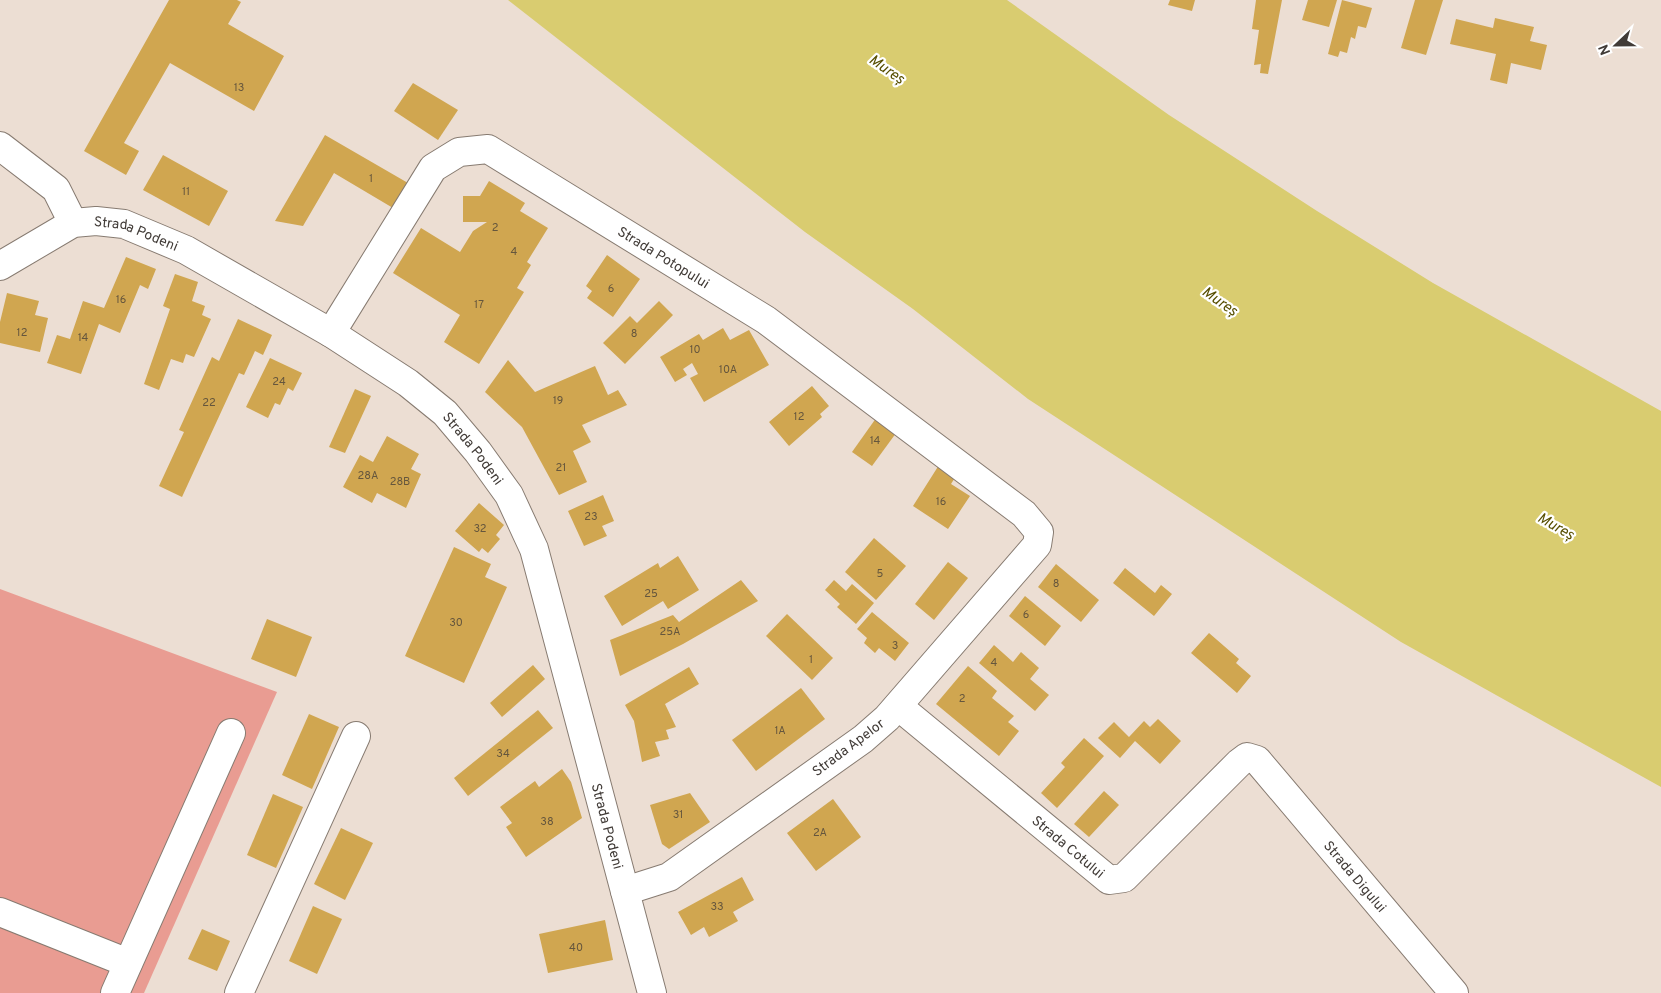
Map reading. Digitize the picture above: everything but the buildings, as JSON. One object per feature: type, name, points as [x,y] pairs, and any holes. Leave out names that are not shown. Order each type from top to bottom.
[{"type":"street","name":"Strada Podeni","points":[[0,146],[56,189],[73,223],[96,221],[124,224],[186,250],[331,334],[408,383],[445,413],[478,452],[509,495],[534,549],[652,993]]},
{"type":"street","name":"Strada Potopului","points":[[331,334],[433,168],[459,152],[488,149],[766,320],[1024,514],[1036,526]]},
{"type":"street","points":[[0,266],[73,223]]},
{"type":"street","name":"Strada Apelor","points":[[625,891],[669,877],[863,739],[888,718],[1037,545],[1039,532],[1036,526]]},
{"type":"street","name":"Strada Cotului","points":[[898,706],[1108,880],[1124,878],[1239,763],[1248,757],[1257,760]]},
{"type":"street","points":[[115,993],[231,733]]},
{"type":"street","points":[[239,993],[356,736]]},
{"type":"street","name":"Strada Digului","points":[[1257,760],[1454,993]]},
{"type":"street","points":[[0,912],[128,964]]},
{"type":"shaded area","points":[[0,589],[277,692],[144,993],[0,993]]},
{"type":"water","name":"Mureș","points":[[508,0],[1007,0],[1169,115],[1317,211],[1433,283],[1661,411],[1661,787],[1401,642],[1028,399],[913,309],[805,232]]}]
